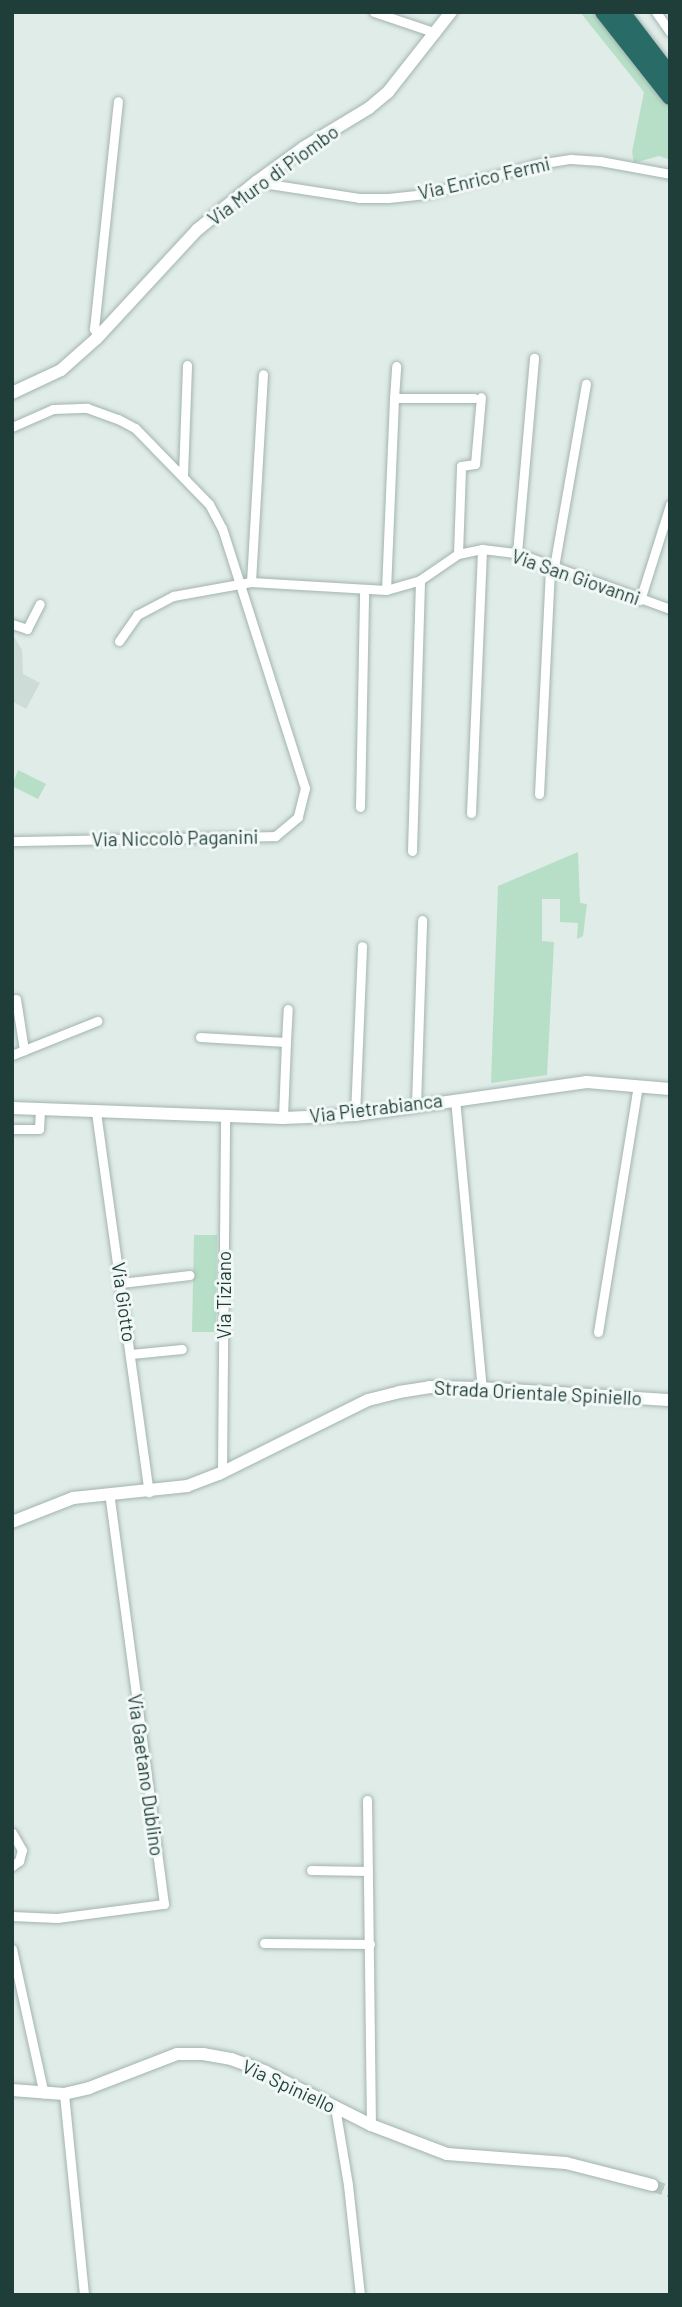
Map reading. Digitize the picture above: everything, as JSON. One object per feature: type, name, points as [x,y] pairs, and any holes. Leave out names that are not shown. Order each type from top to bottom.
[{"type":"highway","points":[[603,12],[670,97]]},
{"type":"highway","points":[[622,12],[670,75]]},
{"type":"street","points":[[374,12],[436,33]]},
{"type":"street","name":"Via Muro di Piombo","points":[[12,393],[61,370],[99,336],[197,230],[303,148],[369,108],[388,92],[451,12]]},
{"type":"street","points":[[656,12],[670,32]]},
{"type":"street","points":[[99,336],[94,328],[118,101]]},
{"type":"street","name":"Via Enrico Fermi","points":[[256,182],[359,198],[388,198],[426,194],[538,164],[571,159],[600,161],[670,174]]},
{"type":"street","points":[[517,553],[534,358]]},
{"type":"street","points":[[183,475],[187,365]]},
{"type":"street","points":[[386,590],[396,366]]},
{"type":"street","points":[[246,583],[263,374]]},
{"type":"street","points":[[539,794],[552,566],[586,384]]},
{"type":"street","points":[[394,398],[477,397],[475,464],[461,466],[458,554]]},
{"type":"street","name":"Via Niccolò Paganini","points":[[12,427],[53,409],[86,408],[135,428],[183,475],[215,515],[246,583],[305,788],[298,817],[275,835],[12,841]]},
{"type":"street","points":[[640,600],[670,505]]},
{"type":"street","points":[[471,813],[482,549]]},
{"type":"street","name":"Via San Giovanni","points":[[119,641],[130,622],[162,600],[246,583],[386,590],[420,580],[458,554],[482,549],[517,553],[670,609]]},
{"type":"street","points":[[412,851],[420,580]]},
{"type":"street","points":[[360,807],[364,591]]},
{"type":"street","points":[[12,624],[27,629],[40,604]]},
{"type":"street","points":[[416,1105],[422,920]]},
{"type":"street","points":[[355,1115],[362,946]]},
{"type":"street","points":[[16,999],[24,1050]]},
{"type":"street","points":[[283,1118],[288,1009]]},
{"type":"street","points":[[12,1055],[97,1021]]},
{"type":"street","points":[[200,1037],[286,1042]]},
{"type":"street","name":"Via Pietrabianca","points":[[12,1108],[225,1118],[283,1118],[355,1115],[587,1082],[670,1089]]},
{"type":"street","points":[[598,1332],[638,1085]]},
{"type":"street","points":[[455,1099],[482,1388]]},
{"type":"street","points":[[12,1129],[39,1129],[40,1109]]},
{"type":"street","name":"Via Giotto","points":[[96,1112],[149,1492]]},
{"type":"street","name":"Via Tiziano","points":[[222,1472],[225,1118]]},
{"type":"street","points":[[121,1283],[190,1275]]},
{"type":"street","points":[[131,1354],[182,1349]]},
{"type":"street","name":"Strada Orientale Spiniello","points":[[12,1522],[73,1497],[149,1492],[187,1486],[222,1472],[368,1400],[429,1387],[670,1400]]},
{"type":"street","name":"Via Gaetano Dublino","points":[[12,1916],[57,1918],[164,1904],[109,1493]]},
{"type":"street","points":[[368,1800],[371,2125]]},
{"type":"street","points":[[12,1833],[22,1850],[19,1861],[12,1866]]},
{"type":"street","points":[[311,1870],[368,1871]]},
{"type":"street","points":[[264,1943],[370,1944]]},
{"type":"street","points":[[12,1949],[44,2094]]},
{"type":"street","name":"Via Spiniello","points":[[12,2090],[64,2094],[89,2088],[177,2054],[203,2054],[231,2059],[266,2072],[371,2125],[447,2154],[566,2163],[652,2185]]},
{"type":"street","points":[[64,2094],[84,2295]]},
{"type":"street","points":[[335,2107],[348,2185],[360,2295]]},
{"type":"shaded area","points":[[12,633],[22,650],[23,674],[40,683],[26,709],[12,701]]},
{"type":"green space","points":[[580,12],[599,12],[670,104],[670,160],[659,156],[634,163],[632,152],[644,92]]},
{"type":"green space","points":[[18,770],[46,784],[38,799],[12,786]]},
{"type":"green space","points":[[578,852],[580,903],[587,904],[583,936],[577,939],[578,923],[560,922],[560,899],[542,899],[542,941],[554,942],[547,1075],[491,1083],[498,886]]},
{"type":"green space","points":[[194,1235],[217,1235],[216,1332],[192,1332]]},
{"type":"tunnel","points":[[652,2185],[670,2192]]}]
